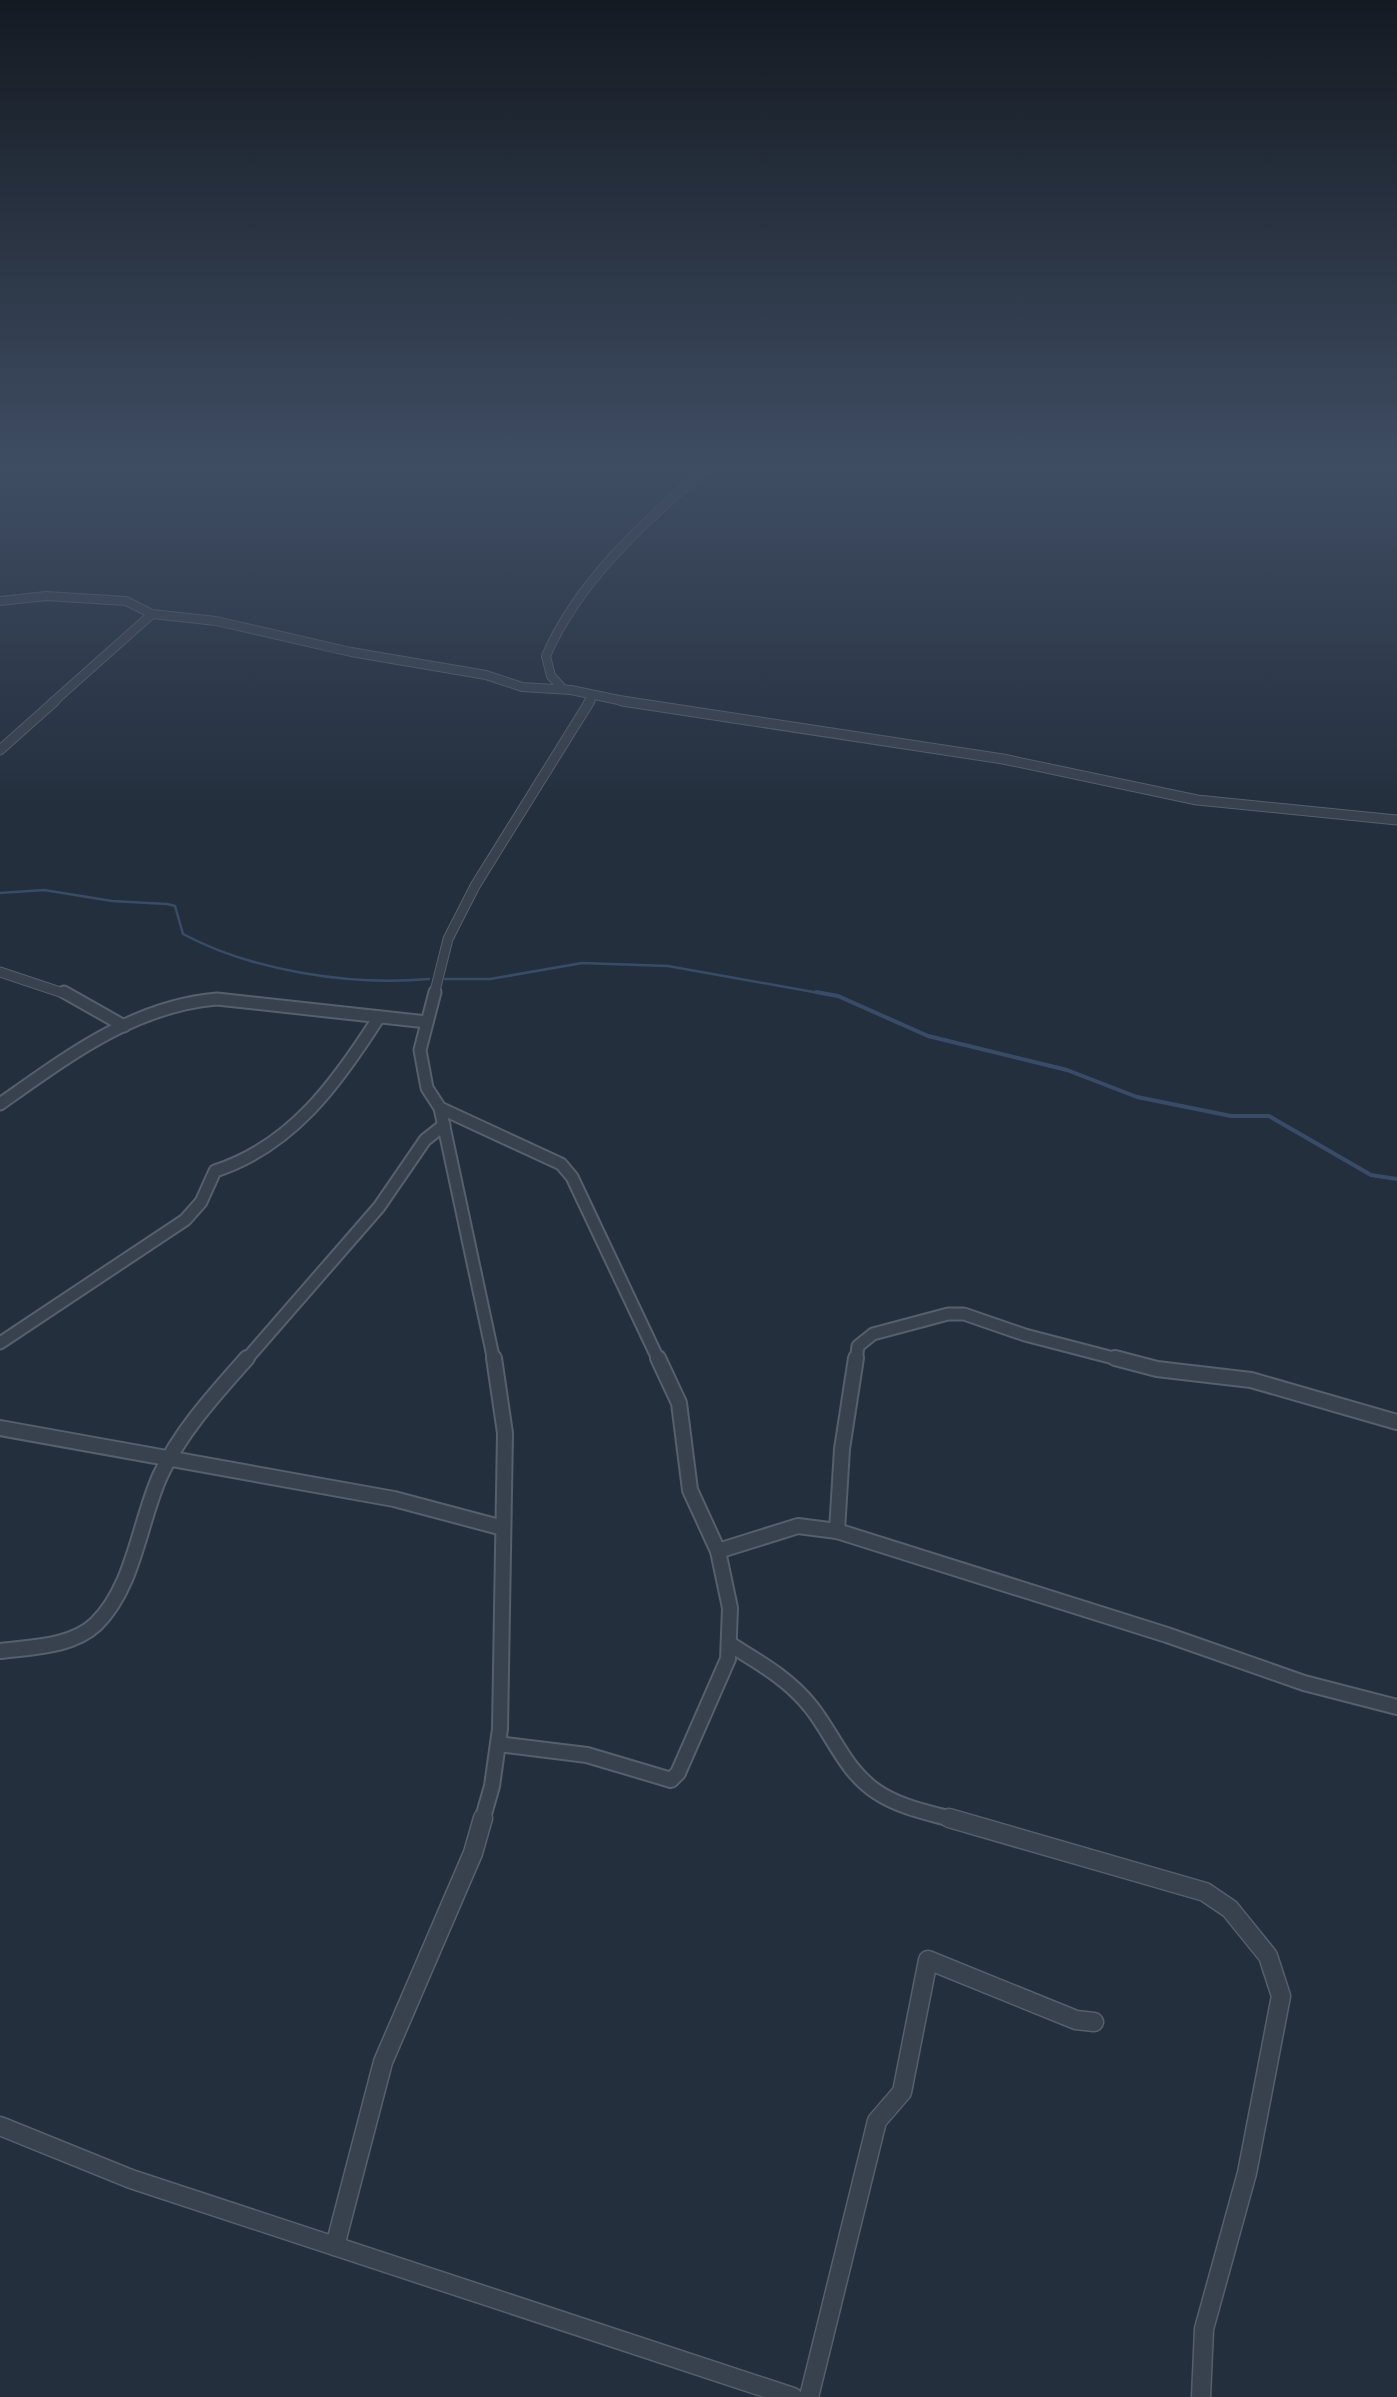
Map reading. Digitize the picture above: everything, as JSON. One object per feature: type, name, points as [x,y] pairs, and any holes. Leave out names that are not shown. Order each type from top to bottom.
[{"type":"street","points":[[563,689],[551,676],[546,656],[560,626],[592,582]]},
{"type":"street","points":[[0,601],[46,596],[117,600],[152,614],[225,623],[351,652],[486,675],[522,687],[563,689],[1003,759],[1197,800],[1397,820]]},
{"type":"street","points":[[0,750],[152,614]]},
{"type":"street","points":[[334,2246],[382,2062],[473,1853],[492,1786],[498,1744],[506,1460],[502,1404],[488,1322],[440,1108],[426,1088],[420,1062],[443,950],[463,907],[592,695]]},
{"type":"street","points":[[0,972],[32,979],[78,998],[124,1026]]},
{"type":"street","points":[[0,1104],[124,1026],[166,1006],[198,999],[427,1022]]},
{"type":"street","points":[[0,1343],[185,1220],[200,1202],[215,1171],[243,1162],[289,1134],[352,1060],[379,1017]]},
{"type":"street","points":[[440,1108],[568,1169],[675,1392],[690,1490],[718,1551],[730,1608],[731,1645],[700,1724],[671,1780],[587,1755],[498,1744]]},
{"type":"street","points":[[0,1651],[79,1634],[98,1622],[114,1599],[152,1493],[170,1458],[219,1388],[306,1295],[395,1188],[423,1138],[444,1125]]},
{"type":"street","points":[[836,1531],[842,1448],[858,1346],[872,1334],[948,1314],[964,1314],[1024,1335],[1157,1369],[1251,1380],[1397,1422]]},
{"type":"street","points":[[0,1428],[394,1499],[504,1528]]},
{"type":"street","points":[[718,1551],[798,1526],[836,1531],[1167,1635],[1304,1683],[1397,1707]]},
{"type":"street","points":[[731,1645],[801,1695],[844,1764],[876,1792],[897,1802],[1205,1892],[1230,1909],[1268,1956],[1281,1996],[1247,2173],[1204,2329],[1201,2397]]},
{"type":"street","points":[[809,2397],[877,2121],[902,2092],[928,1960],[1076,2020],[1094,2022]]},
{"type":"street","points":[[0,2126],[112,2173],[793,2397]]},
{"type":"waterway","points":[[0,893],[44,890],[112,901],[167,904],[175,906],[183,934],[240,958],[335,978],[429,979]]},
{"type":"waterway","points":[[445,979],[490,979],[582,963],[668,966],[830,995]]},
{"type":"waterway","points":[[816,992],[838,996],[928,1036],[1067,1070],[1137,1097],[1231,1116],[1269,1116],[1371,1175],[1397,1179]]}]
